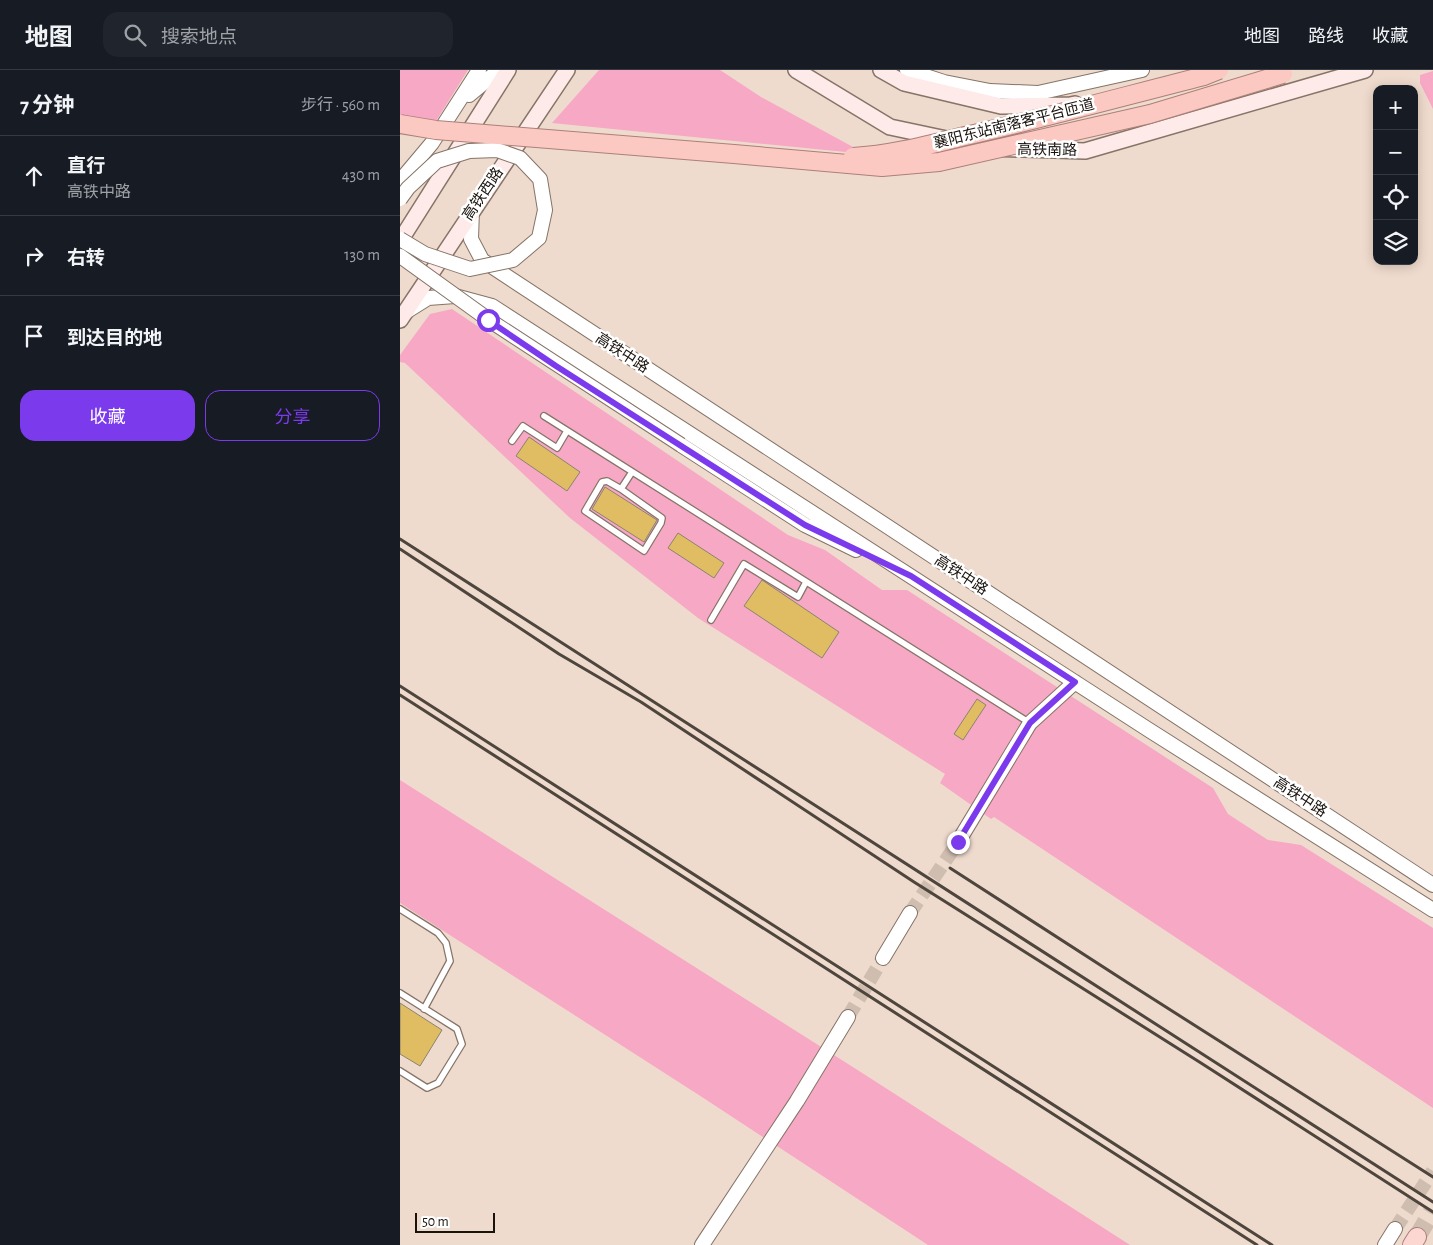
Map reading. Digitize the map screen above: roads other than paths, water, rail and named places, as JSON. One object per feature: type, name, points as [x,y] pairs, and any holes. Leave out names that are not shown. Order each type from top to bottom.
[{"type":"highway","name":"襄阳东站南落客平台匝道","points":[[805,160],[866,156],[914,148],[986,132],[1204,76],[1220,70]]},
{"type":"highway","points":[[400,124],[436,130],[882,168],[939,162],[1150,114],[1283,74]]},
{"type":"main road","points":[[400,240],[508,70]]},
{"type":"main road","name":"高铁西路","points":[[402,316],[567,70]]},
{"type":"main road","name":"高铁南路","points":[[796,70],[890,126],[989,148],[1085,151],[1365,70]]},
{"type":"main road","points":[[881,70],[904,83],[1001,106],[1070,105],[1210,70]]},
{"type":"street","points":[[400,181],[432,143],[479,70]]},
{"type":"street","points":[[451,114],[472,92],[499,70]]},
{"type":"street","points":[[907,70],[944,82],[990,91],[1038,93],[1142,70]]},
{"type":"street","points":[[400,199],[408,188],[437,161],[469,151],[497,150],[520,158],[540,180],[546,210],[539,238],[513,260],[470,269],[425,254],[400,240]]},
{"type":"street","name":"高铁中路","points":[[472,210],[471,239],[482,260],[1433,885]]},
{"type":"street","name":"高铁中路","points":[[400,256],[488,320],[805,525],[911,576]]},
{"type":"street","name":"高铁中路","points":[[402,316],[428,298],[455,296],[492,306],[1075,682],[1433,910]]},
{"type":"street","points":[[958,842],[1030,723],[1075,682]]},
{"type":"street","points":[[884,958],[910,913]]},
{"type":"street","points":[[702,1245],[797,1101],[848,1017]]},
{"type":"street","points":[[1385,1245],[1395,1229]]},
{"type":"lane","points":[[544,416],[1030,723]]},
{"type":"lane","points":[[512,441],[523,426],[557,448],[567,431]]},
{"type":"lane","points":[[621,489],[632,472]]},
{"type":"lane","points":[[602,482],[607,482],[621,489],[662,518],[661,524],[644,551],[585,511],[602,482]]},
{"type":"lane","points":[[711,620],[744,564],[798,597],[806,582]]},
{"type":"lane","points":[[400,909],[438,933],[446,943],[450,961],[424,1009]]},
{"type":"lane","points":[[400,993],[457,1029],[462,1044],[438,1083],[427,1088],[400,1071]]},
{"type":"tunnel","points":[[910,913],[958,842]]},
{"type":"tunnel","points":[[848,1017],[883,958]]},
{"type":"tunnel","points":[[1395,1229],[1433,1171]]},
{"type":"tunnel","points":[[1417,1237],[1433,1210]]},
{"type":"railway","points":[[400,539],[1433,1202]]},
{"type":"railway","points":[[400,549],[559,654],[641,702],[914,882],[1433,1212]]},
{"type":"railway","points":[[400,686],[1272,1245]]},
{"type":"railway","points":[[400,695],[1257,1245]]},
{"type":"railway","points":[[950,868],[1433,1177]]}]
